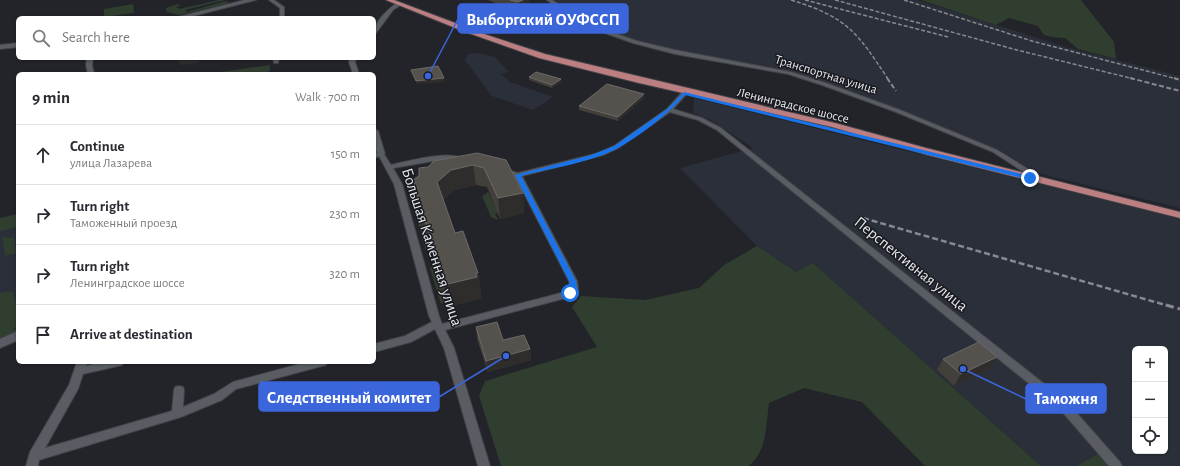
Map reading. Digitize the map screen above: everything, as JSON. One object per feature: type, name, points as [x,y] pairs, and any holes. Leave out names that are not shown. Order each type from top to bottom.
[{"type":"main road","points":[[185,16],[253,0]]},
{"type":"main road","name":"Ленинградское шоссе","points":[[389,0],[508,45],[542,56],[685,92],[891,139],[932,153],[1180,215]]},
{"type":"main road","points":[[0,47],[16,45]]},
{"type":"street","points":[[270,0],[282,8],[282,16]]},
{"type":"street","name":"Транспортная улица","points":[[549,0],[578,20],[635,42],[675,52],[789,73],[831,87],[995,151],[1043,181]]},
{"type":"street","points":[[376,29],[391,10],[399,4]]},
{"type":"street","points":[[90,60],[91,72]]},
{"type":"street","points":[[352,60],[355,72]]},
{"type":"street","points":[[496,169],[518,175],[601,154],[616,147],[669,110],[685,92]]},
{"type":"street","name":"Перспективная улица","points":[[669,110],[700,119],[719,129],[1063,405],[1116,466]]},
{"type":"street","name":"Большая Каменная улица","points":[[376,143],[378,155],[390,167],[398,184],[438,326],[449,348],[484,466]]},
{"type":"street","points":[[390,167],[445,157],[474,163]]},
{"type":"street","points":[[376,347],[408,339],[438,326],[563,296],[570,293],[574,288],[573,281],[518,175]]},
{"type":"street","points":[[0,344],[16,336]]},
{"type":"street","points":[[33,461],[74,386],[81,366],[100,364]]},
{"type":"street","points":[[33,461],[176,414],[218,397],[233,386],[315,364]]},
{"type":"street","points":[[176,414],[179,390]]},
{"type":"shaded area","points":[[552,0],[917,0],[1066,47],[1180,76],[1180,208],[1037,173],[998,150],[901,110],[828,83],[790,72],[676,51],[638,41],[582,20]]},
{"type":"shaded area","points":[[477,53],[495,57],[509,72],[501,74],[510,82],[553,97],[533,110],[492,96],[465,60],[468,54]]},
{"type":"shaded area","points":[[694,98],[1180,219],[1180,466],[1109,466],[1098,454],[1076,466],[1041,466],[813,263],[796,272],[757,246],[680,168],[753,148],[711,120],[693,113]]},
{"type":"shaded area","points":[[16,214],[16,324],[0,331],[0,218]]},
{"type":"green space","points":[[225,0],[185,10],[187,12],[226,1],[230,3],[179,15],[167,12],[166,8],[178,4],[180,6],[176,7],[179,9]]},
{"type":"green space","points":[[921,0],[1081,0],[1114,42],[1116,59],[1078,49],[1065,38],[1044,35],[1038,26],[1009,18],[996,25]]},
{"type":"green space","points":[[133,4],[134,11],[133,13],[104,16],[104,9]]},
{"type":"green space","points":[[270,65],[269,72],[220,72]]},
{"type":"green space","points":[[488,192],[498,213],[495,214],[498,220],[491,217],[482,196]]},
{"type":"green space","points":[[417,193],[431,249],[426,251],[411,198]]},
{"type":"green space","points":[[16,214],[16,227],[0,231],[0,218]]},
{"type":"green space","points":[[2,237],[14,238],[16,253],[5,256]]},
{"type":"green space","points":[[757,246],[796,272],[813,263],[1041,466],[925,466],[862,402],[804,388],[769,403],[766,429],[762,446],[759,454],[748,466],[501,466],[479,396],[485,381],[597,347],[572,307],[581,296],[645,300],[699,288],[724,265]]},
{"type":"green space","points":[[436,266],[447,302],[441,304],[430,268]]},
{"type":"green space","points":[[13,292],[16,304],[16,327],[12,330],[16,329],[16,331],[0,339],[0,293]]},
{"type":"green space","points":[[1098,454],[1109,466],[1076,466]]},
{"type":"building","points":[[510,0],[523,0],[518,2]]},
{"type":"building","points":[[438,66],[444,78],[416,81],[411,70]]},
{"type":"building","points":[[536,72],[561,79],[552,85],[529,77]]},
{"type":"building","points":[[607,84],[644,94],[618,117],[579,106]]},
{"type":"building","points":[[477,153],[506,160],[523,193],[498,198],[484,168],[473,165],[451,170],[437,182],[455,233],[463,231],[478,273],[476,273],[477,277],[448,284],[447,281],[443,282],[413,180],[419,176],[419,168],[428,167],[434,161]]},
{"type":"building","points":[[497,322],[503,340],[524,335],[530,349],[486,361],[476,327]]},
{"type":"building","points":[[979,342],[997,357],[961,374],[943,359]]},
{"type":"railway","points":[[791,0],[825,13],[849,28],[868,49],[888,79]]},
{"type":"railway","points":[[805,0],[948,37]]},
{"type":"railway","points":[[835,0],[1017,50],[1131,78]]},
{"type":"railway","points":[[904,0],[1032,41],[1177,79]]},
{"type":"railway","points":[[887,78],[896,91]]},
{"type":"railway","points":[[1131,78],[1180,91]]},
{"type":"railway","points":[[863,218],[1169,306]]},
{"type":"railway","points":[[1166,305],[1180,309]]},
{"type":"place","name":"Выборгский ОУФССП","points":[[428,76]]},
{"type":"place","name":"Следственный комитет","points":[[506,356]]},
{"type":"place","name":"Таможня","points":[[963,369]]},
{"type":"route","points":[[570,293],[574,288],[573,281],[518,175],[601,154],[616,147],[669,110],[684,94],[1030,178]]}]
